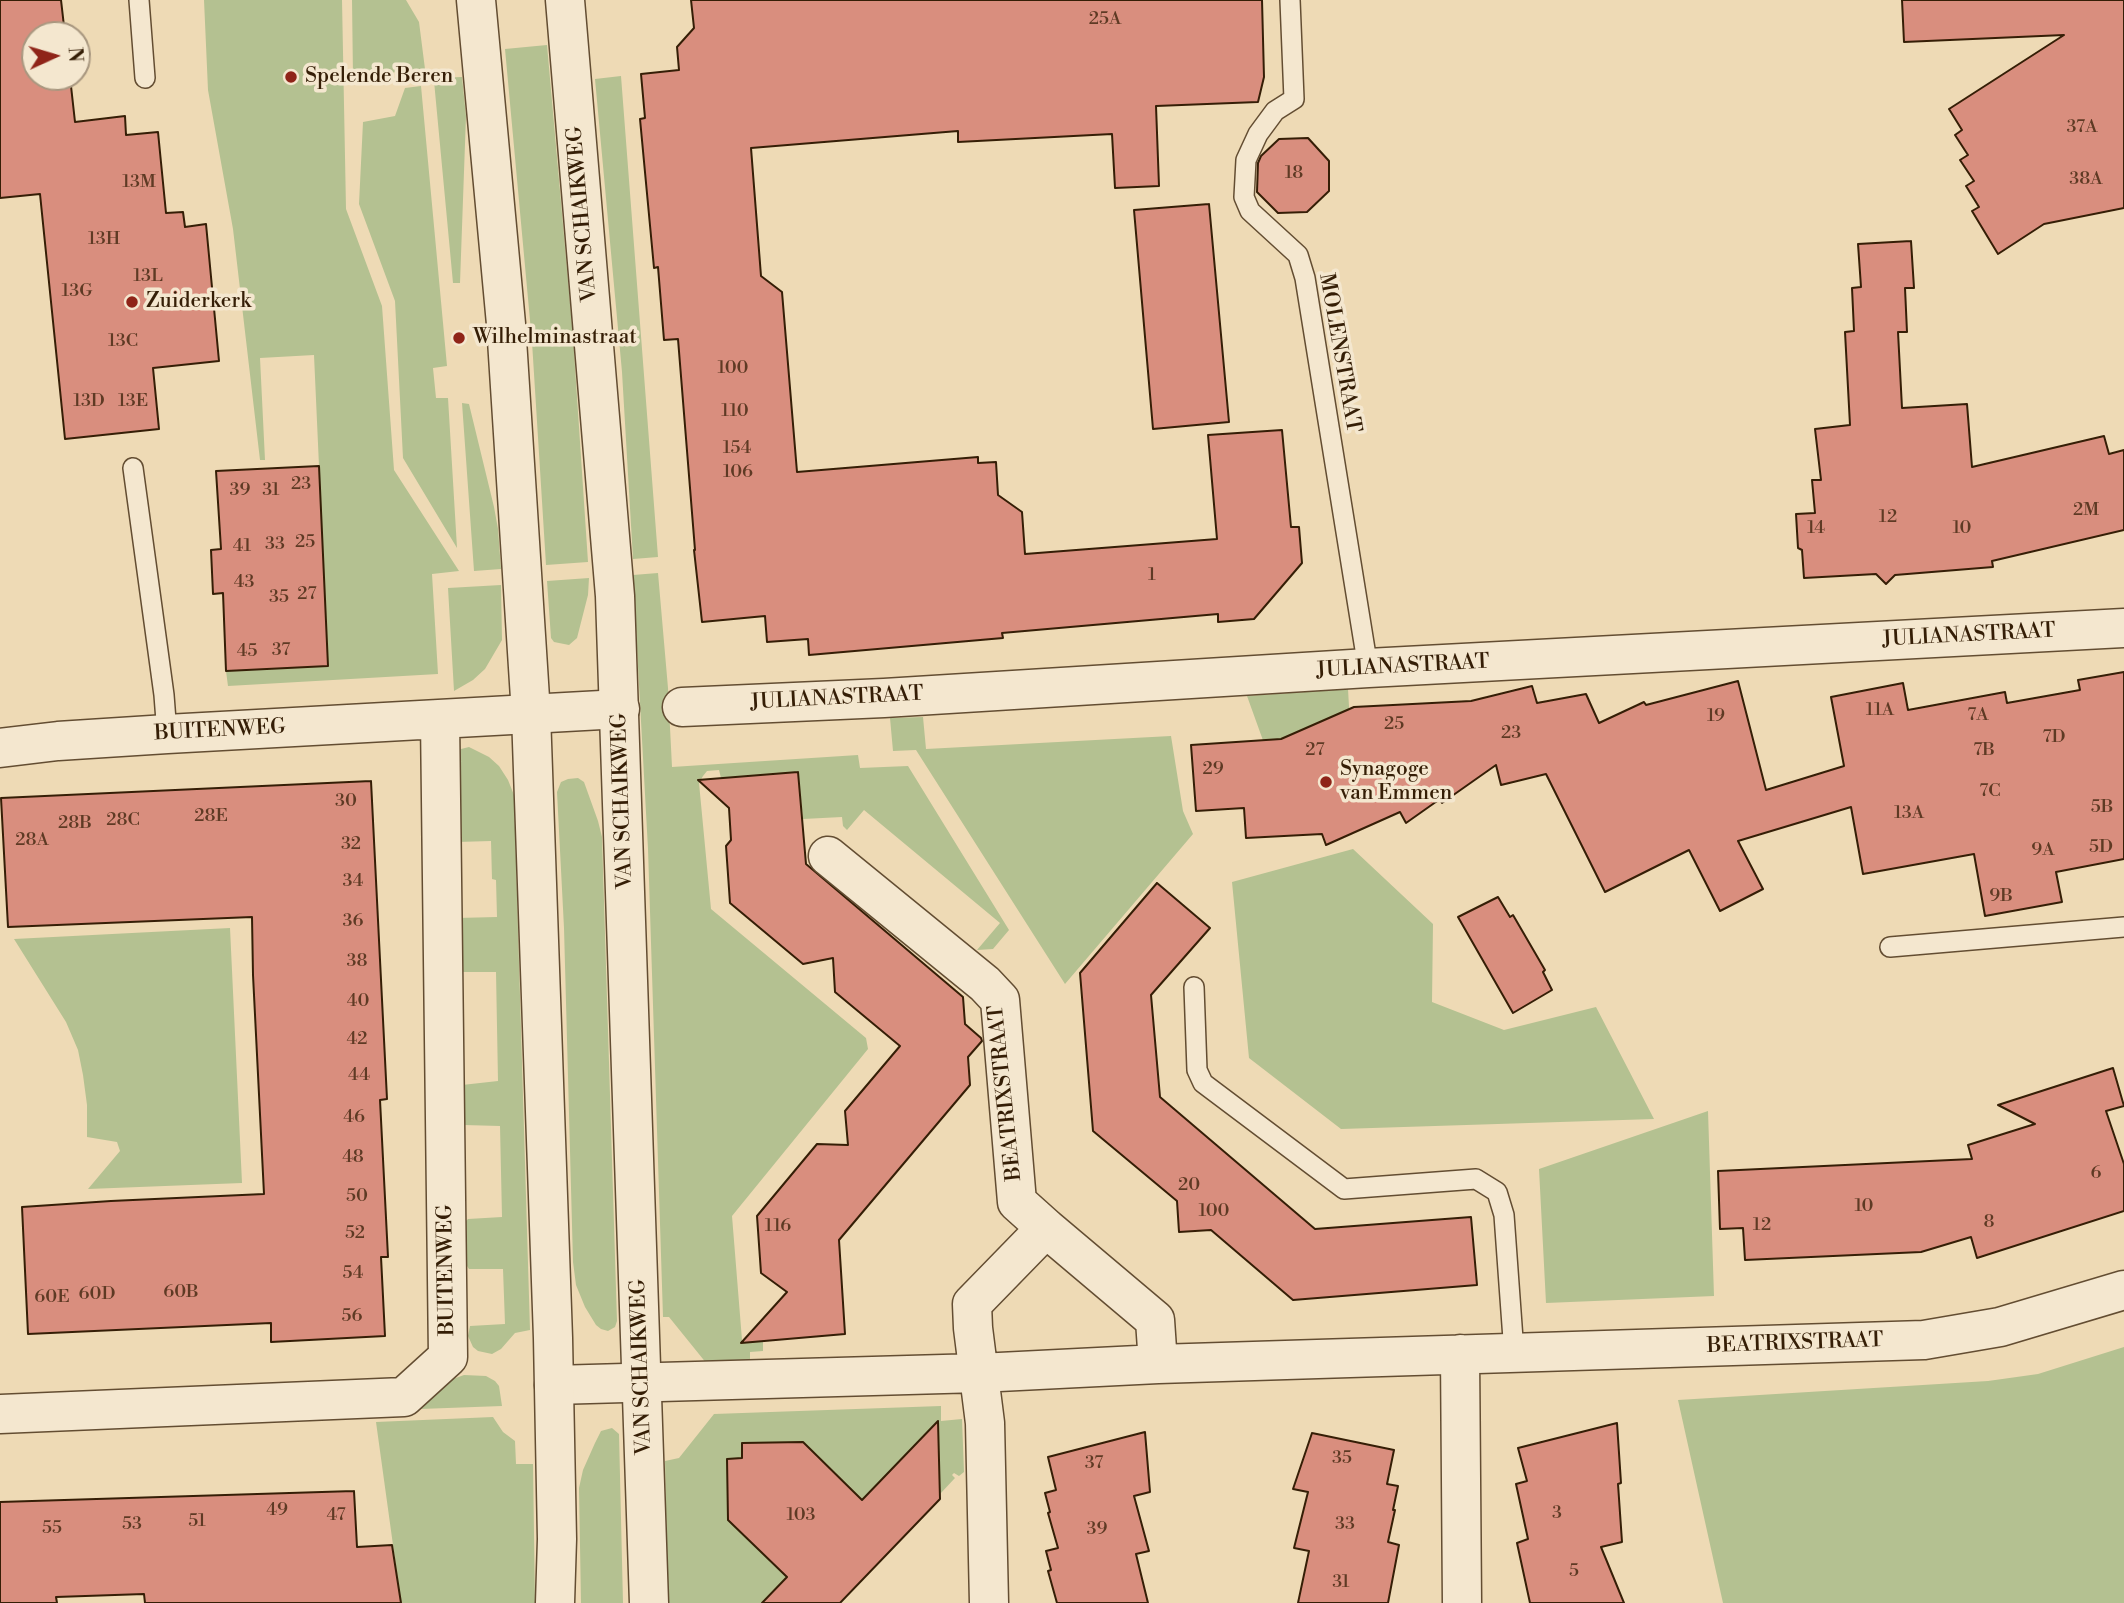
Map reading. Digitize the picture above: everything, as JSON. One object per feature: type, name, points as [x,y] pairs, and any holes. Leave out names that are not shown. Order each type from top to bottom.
[{"type":"street","points":[[476,0],[505,310],[531,714],[554,1385],[555,1603]]},
{"type":"street","name":"VAN SCHAIKWEG","points":[[565,0],[615,596],[649,1603]]},
{"type":"street","name":"JULIANASTRAAT","points":[[682,707],[2124,628]]},
{"type":"street","name":"BUITENWEG","points":[[0,748],[58,741],[167,734],[620,709]]},
{"type":"street","name":"BUITENWEG","points":[[0,1414],[404,1397],[448,1357],[440,719]]},
{"type":"street","name":"BEATRIXSTRAAT","points":[[828,856],[985,984],[1000,1000],[1017,1202],[1155,1320],[1158,1364]]},
{"type":"street","points":[[989,1603],[985,1423],[972,1304],[1046,1228]]},
{"type":"street","name":"BEATRIXSTRAAT","points":[[554,1385],[1924,1340],[2000,1327],[2124,1290]]},
{"type":"street","points":[[1460,1354],[1462,1603]]},
{"type":"lane","points":[[139,0],[145,78]]},
{"type":"lane","name":"MOLENSTRAAT","points":[[1290,0],[1294,99],[1275,111],[1258,134],[1246,160],[1244,197],[1250,211],[1298,255],[1305,278],[1368,668]]},
{"type":"lane","points":[[133,468],[167,734]]},
{"type":"lane","points":[[1891,947],[2124,928]]},
{"type":"lane","points":[[1194,987],[1197,1070],[1203,1083],[1344,1189],[1476,1180],[1497,1192],[1504,1215],[1514,1353]]},
{"type":"green space","points":[[204,0],[342,0],[346,209],[382,306],[394,470],[459,571],[432,574],[438,674],[228,686],[226,671],[328,666],[314,355],[260,358],[265,460],[260,460],[233,229],[208,90]]},
{"type":"green space","points":[[352,0],[406,0],[419,22],[425,69],[353,77]]},
{"type":"green space","points":[[547,45],[573,337],[588,562],[546,565],[532,342],[505,49]]},
{"type":"green space","points":[[621,76],[658,557],[633,559],[622,372],[595,79]]},
{"type":"green space","points":[[462,77],[466,116],[460,283],[453,283],[434,81],[435,78]]},
{"type":"green space","points":[[421,86],[447,366],[433,368],[436,398],[448,398],[457,548],[403,458],[395,301],[359,204],[363,122],[395,116],[405,88]]},
{"type":"green space","points":[[462,403],[469,404],[494,507],[501,569],[474,571]]},
{"type":"green space","points":[[658,573],[672,767],[858,755],[860,768],[908,766],[1009,930],[993,949],[977,950],[1000,923],[864,810],[847,830],[843,826],[842,817],[803,819],[798,772],[721,778],[719,770],[707,771],[703,776],[699,783],[711,909],[866,1038],[868,1049],[732,1216],[742,1340],[763,1339],[763,1351],[750,1352],[750,1362],[707,1364],[669,1317],[663,1317],[648,849],[633,575]]},
{"type":"green space","points":[[589,578],[588,595],[577,638],[569,645],[554,642],[551,638],[547,581]]},
{"type":"green space","points":[[501,585],[502,640],[485,669],[454,691],[448,588]]},
{"type":"green space","points":[[1348,689],[1351,742],[1393,815],[1372,825],[1326,720],[1269,757],[1247,696]]},
{"type":"green space","points":[[923,717],[926,749],[1171,736],[1183,811],[1193,834],[1065,984],[916,750],[893,751],[890,718]]},
{"type":"green space","points":[[469,747],[489,757],[499,766],[514,795],[530,1330],[515,1333],[501,1349],[492,1354],[478,1351],[468,1336],[470,1326],[505,1324],[503,1269],[469,1269],[467,1266],[466,1221],[502,1217],[500,1126],[464,1125],[462,1085],[498,1081],[496,972],[460,972],[457,918],[497,917],[491,841],[457,842],[457,755],[461,749]]},
{"type":"green space","points":[[578,778],[584,782],[602,837],[617,1321],[615,1327],[608,1331],[596,1325],[585,1307],[576,1285],[573,1262],[564,928],[557,792],[561,782]]},
{"type":"green space","points":[[1353,849],[1433,924],[1432,1002],[1504,1030],[1596,1007],[1654,1119],[1341,1129],[1249,1058],[1232,882]]},
{"type":"green space","points":[[230,928],[242,1183],[88,1189],[120,1151],[117,1142],[87,1137],[87,1105],[78,1050],[66,1022],[14,939]]},
{"type":"green space","points":[[1708,1111],[1714,1296],[1546,1303],[1539,1169]]},
{"type":"green space","points":[[2124,1347],[2124,1603],[1723,1603],[1678,1400],[1988,1381],[2038,1374]]},
{"type":"green space","points":[[464,1375],[486,1376],[495,1381],[499,1386],[502,1406],[420,1409],[419,1405],[453,1379]]},
{"type":"green space","points":[[941,1406],[941,1421],[962,1419],[964,1472],[959,1476],[954,1473],[952,1475],[955,1478],[940,1494],[938,1439],[919,1440],[862,1500],[803,1442],[742,1443],[742,1458],[727,1459],[728,1520],[787,1577],[762,1603],[668,1603],[665,1461],[679,1458],[714,1414]]},
{"type":"green space","points":[[493,1417],[503,1432],[515,1441],[516,1464],[533,1464],[535,1603],[401,1603],[376,1422]]},
{"type":"green space","points":[[612,1428],[619,1434],[623,1603],[581,1603],[579,1488],[583,1470],[601,1431]]},
{"type":"building","name":"Zuiderkerk","points":[[0,0],[61,0],[63,21],[21,21],[21,91],[72,91],[75,122],[125,116],[126,135],[158,132],[166,213],[183,212],[185,227],[206,224],[219,361],[153,368],[159,429],[65,439],[40,194],[0,198]]},
{"type":"building","points":[[691,0],[1262,0],[1264,77],[1258,102],[1156,106],[1159,186],[1115,188],[1112,134],[958,142],[958,131],[751,148],[761,276],[782,292],[797,472],[978,457],[978,463],[996,462],[998,495],[1022,512],[1025,554],[1217,539],[1208,435],[1282,430],[1291,527],[1299,527],[1302,563],[1254,619],[1218,622],[1218,614],[1002,633],[1003,638],[809,655],[808,639],[767,642],[765,616],[702,622],[678,339],[664,340],[658,267],[654,268],[640,119],[645,118],[641,74],[679,70],[677,47],[694,28]]},
{"type":"building","points":[[1902,0],[2124,0],[2124,208],[2044,224],[1998,254],[1972,211],[1979,207],[1966,186],[1974,181],[1960,160],[1968,155],[1955,135],[1962,130],[1949,109],[2064,35],[1904,42]]},
{"type":"building","points":[[1308,138],[1329,161],[1329,191],[1307,212],[1278,213],[1257,192],[1258,163],[1261,156],[1279,139]]},
{"type":"building","points":[[1209,204],[1229,422],[1153,429],[1134,210]]},
{"type":"building","points":[[1911,241],[1914,288],[1905,288],[1907,332],[1898,332],[1902,408],[1967,404],[1972,467],[2104,436],[2109,454],[2124,450],[2124,530],[1992,561],[1993,567],[1895,575],[1886,584],[1876,574],[1804,578],[1802,550],[1798,548],[1796,514],[1815,513],[1812,480],[1821,480],[1815,429],[1850,425],[1845,332],[1854,331],[1852,288],[1861,287],[1858,244]]},
{"type":"building","points":[[319,466],[328,666],[226,671],[223,593],[213,594],[211,550],[221,549],[216,471]]},
{"type":"building","points":[[2124,672],[2124,859],[2056,872],[2062,902],[1985,916],[1974,854],[1863,874],[1851,807],[1738,841],[1763,889],[1720,911],[1689,850],[1605,892],[1546,774],[1501,785],[1496,765],[1442,803],[1440,799],[1406,823],[1400,812],[1326,845],[1322,834],[1246,838],[1244,808],[1196,811],[1191,745],[1281,739],[1354,707],[1471,701],[1532,686],[1537,703],[1586,694],[1599,723],[1644,702],[1646,705],[1738,681],[1766,790],[1844,766],[1831,697],[1903,683],[1908,710],[2005,692],[2007,703],[2080,690],[2078,680]]},
{"type":"building","points":[[798,772],[806,864],[963,997],[965,1024],[982,1041],[968,1057],[970,1085],[839,1240],[845,1334],[741,1343],[787,1292],[761,1273],[757,1216],[817,1144],[848,1145],[845,1111],[900,1046],[835,992],[833,958],[803,964],[730,903],[726,846],[731,840],[729,808],[698,780]]},
{"type":"building","points":[[371,781],[387,1099],[380,1100],[388,1257],[381,1257],[385,1336],[271,1342],[271,1323],[28,1334],[22,1207],[264,1194],[252,917],[8,927],[1,798]]},
{"type":"building","points":[[1157,883],[1210,928],[1151,995],[1160,1097],[1315,1229],[1471,1217],[1477,1285],[1293,1300],[1211,1230],[1179,1232],[1177,1201],[1093,1131],[1080,973]]},
{"type":"building","points":[[1498,897],[1510,917],[1513,915],[1545,970],[1543,972],[1552,990],[1513,1013],[1458,917]]},
{"type":"building","points":[[2113,1068],[2124,1106],[2106,1111],[2124,1164],[2124,1211],[1977,1258],[1971,1237],[1921,1252],[1745,1260],[1743,1228],[1720,1229],[1718,1171],[1972,1159],[1968,1145],[2035,1124],[1998,1105]]},
{"type":"building","points":[[938,1421],[940,1499],[840,1603],[762,1603],[787,1577],[728,1520],[727,1459],[742,1458],[742,1443],[803,1442],[862,1500]]},
{"type":"building","points":[[1617,1423],[1622,1542],[1601,1547],[1624,1603],[1530,1603],[1517,1543],[1528,1539],[1516,1484],[1527,1481],[1518,1448]]},
{"type":"building","points":[[1145,1432],[1150,1492],[1134,1496],[1149,1551],[1136,1554],[1148,1603],[1057,1603],[1048,1571],[1051,1570],[1046,1551],[1058,1548],[1045,1493],[1056,1490],[1048,1457]]},
{"type":"building","points":[[1312,1433],[1394,1450],[1387,1484],[1398,1486],[1388,1542],[1399,1545],[1388,1603],[1298,1603],[1309,1551],[1294,1548],[1308,1492],[1293,1489]]},
{"type":"building","points":[[354,1491],[357,1547],[392,1545],[401,1603],[145,1603],[144,1594],[56,1597],[57,1603],[0,1603],[0,1502]]},
{"type":"place","name":"Spelende Beren","points":[[291,77]]},
{"type":"place","name":"Zuiderkerk","points":[[132,302]]},
{"type":"place","name":"Wilhelminastraat","points":[[459,338]]},
{"type":"place","name":"Synagoge van Emmen","points":[[1326,782]]}]
